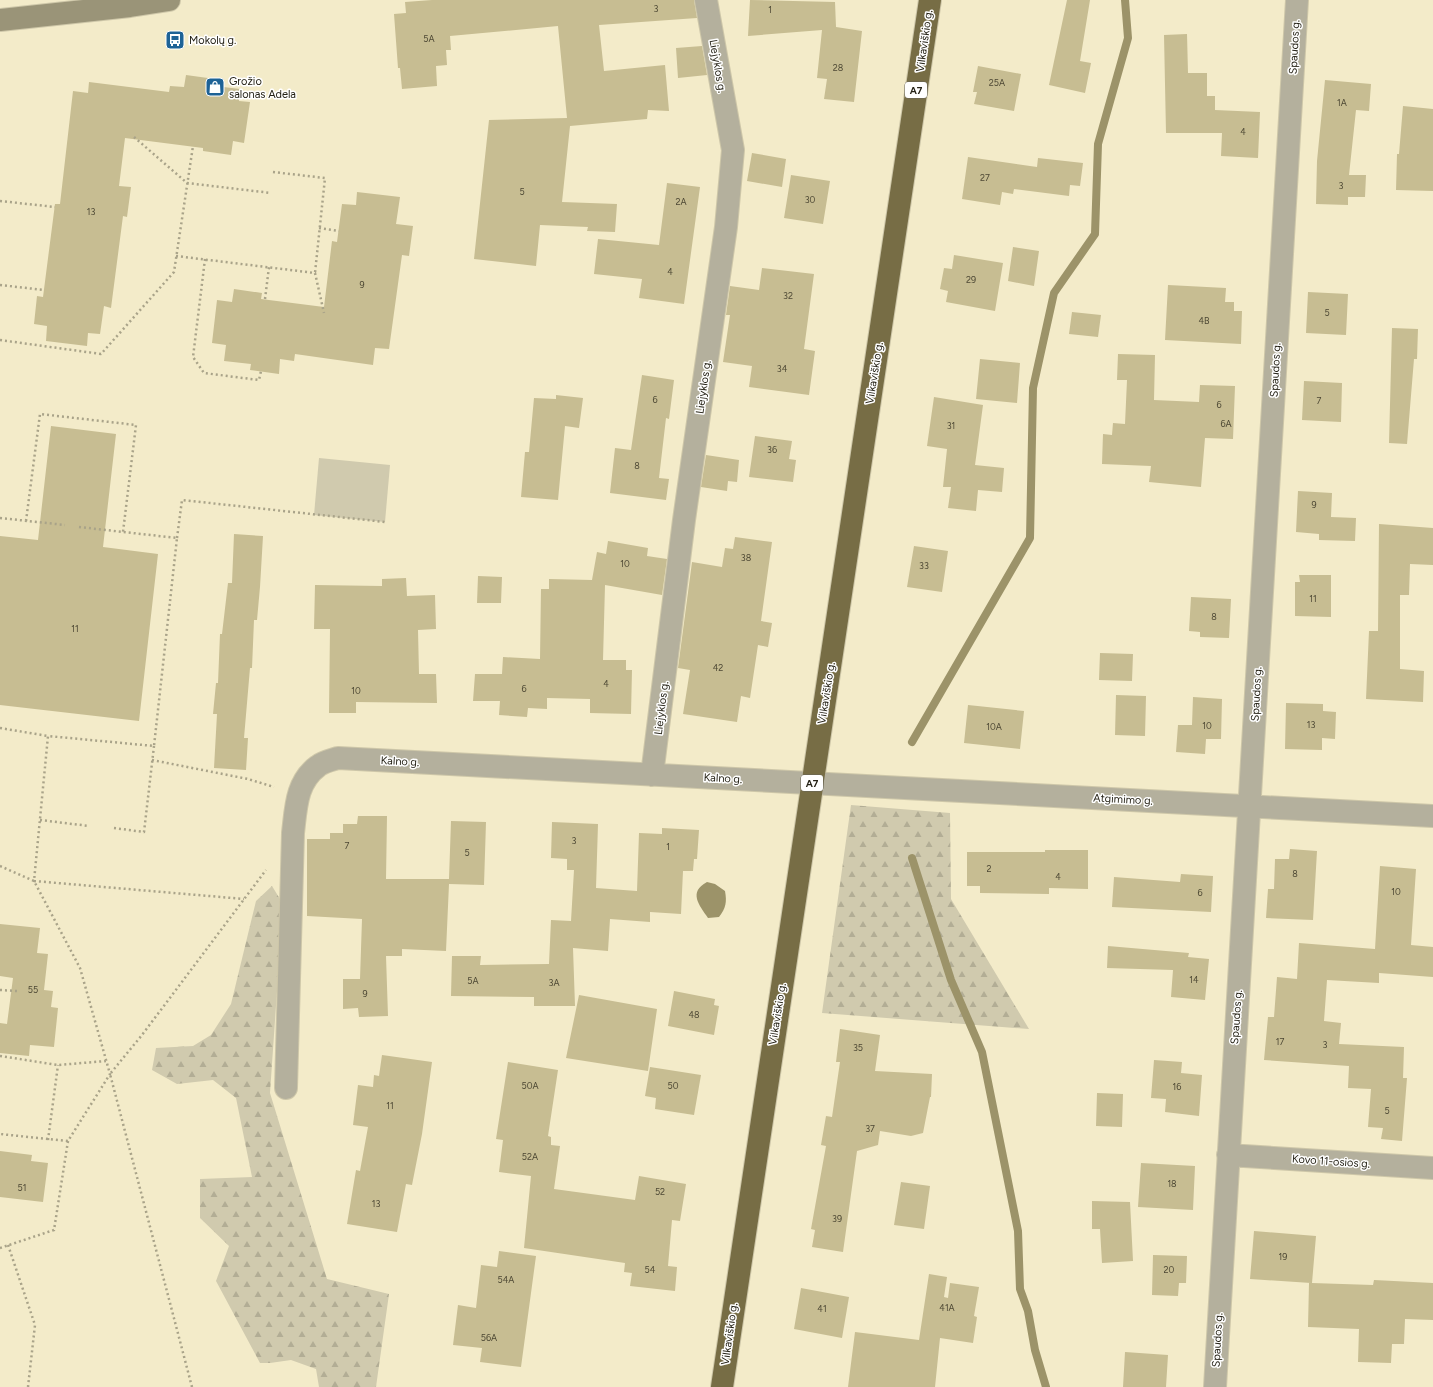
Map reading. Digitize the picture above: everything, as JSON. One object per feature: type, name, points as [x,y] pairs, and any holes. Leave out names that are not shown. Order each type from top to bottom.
[{"type":"highway","name":"Vilkaviškio g.","points":[[722,1387],[930,0]]},
{"type":"main road","points":[[0,20],[130,6],[169,0]]},
{"type":"street","name":"Liejyklos g.","points":[[652,775],[684,520],[726,227],[733,150],[706,0]]},
{"type":"street","name":"Spaudos g.","points":[[1215,1387],[1297,0]]},
{"type":"street","name":"Kalno g.","points":[[286,1088],[294,833],[298,794],[304,780],[319,765],[338,758],[812,782]]},
{"type":"street","name":"Atgimimo g.","points":[[812,782],[1433,816]]},
{"type":"street","name":"Kovo 11-osios g.","points":[[1228,1155],[1433,1168]]},
{"type":"path","points":[[134,137],[187,183],[271,193]]},
{"type":"path","points":[[0,340],[100,354],[174,272],[193,146]]},
{"type":"path","points":[[273,172],[325,178],[315,273],[324,312]]},
{"type":"path","points":[[0,201],[55,207]]},
{"type":"path","points":[[320,228],[339,231]]},
{"type":"path","points":[[176,256],[315,273]]},
{"type":"path","points":[[205,259],[194,357],[204,373],[259,380],[261,371]]},
{"type":"path","points":[[265,299],[269,267]]},
{"type":"path","points":[[0,285],[44,290]]},
{"type":"path","points":[[26,521],[40,414],[136,425],[123,532]]},
{"type":"path","points":[[114,828],[144,832],[182,500],[385,522]]},
{"type":"path","points":[[0,518],[65,525]]},
{"type":"path","points":[[79,527],[177,538]]},
{"type":"path","points":[[0,728],[48,736],[154,746]]},
{"type":"path","points":[[48,736],[34,880],[80,968],[110,1074],[192,1387]]},
{"type":"path","points":[[152,760],[248,778],[298,794]]},
{"type":"path","points":[[40,820],[89,826]]},
{"type":"path","points":[[0,866],[34,880],[244,899]]},
{"type":"path","points":[[0,1248],[54,1230],[68,1140],[110,1074],[142,1035],[266,869]]},
{"type":"path","points":[[0,990],[17,991]]},
{"type":"path","points":[[0,1056],[58,1064],[106,1061]]},
{"type":"path","points":[[48,1140],[58,1064]]},
{"type":"path","points":[[0,1134],[48,1140],[68,1140]]},
{"type":"path","points":[[8,1246],[35,1325],[28,1387]]},
{"type":"green space","points":[[319,458],[390,465],[385,522],[314,515]]},
{"type":"green space","points":[[851,805],[950,813],[951,899],[1029,1029],[822,1013]]},
{"type":"green space","points":[[272,886],[283,904],[270,1093],[327,1279],[389,1294],[376,1387],[319,1387],[316,1369],[291,1360],[260,1363],[216,1281],[229,1246],[200,1218],[200,1179],[252,1177],[236,1098],[213,1080],[177,1084],[152,1070],[156,1048],[193,1046],[211,1035],[231,1004],[256,901]]},
{"type":"shaded area","points":[[707,882],[715,884],[725,891],[725,905],[719,917],[708,918],[697,899],[698,890]]},
{"type":"building","points":[[432,0],[694,0],[697,18],[599,25],[604,71],[665,65],[669,111],[648,110],[647,119],[570,126],[562,202],[617,204],[615,232],[587,231],[588,227],[540,225],[536,266],[474,259],[489,120],[567,118],[558,26],[450,36],[451,50],[446,50],[447,65],[436,66],[437,86],[402,89],[400,68],[398,68],[394,14],[406,13],[405,2]]},
{"type":"building","points":[[750,0],[835,2],[836,27],[862,31],[854,102],[824,99],[827,79],[817,78],[822,30],[748,36]]},
{"type":"building","points":[[1067,0],[1090,0],[1080,61],[1091,63],[1085,93],[1049,85]]},
{"type":"building","points":[[1187,34],[1188,73],[1207,73],[1207,96],[1215,96],[1215,110],[1260,112],[1258,158],[1221,156],[1222,133],[1166,133],[1164,35]]},
{"type":"building","points":[[702,46],[707,75],[678,78],[676,48]]},
{"type":"building","points":[[978,66],[1021,74],[1014,111],[974,104],[977,92],[973,92]]},
{"type":"building","points":[[186,75],[215,79],[215,86],[240,89],[239,101],[250,102],[244,143],[233,141],[231,155],[203,151],[203,148],[125,138],[119,186],[131,187],[127,217],[123,216],[111,308],[104,306],[100,334],[88,333],[87,346],[46,341],[47,326],[34,324],[37,296],[43,297],[55,204],[60,204],[73,91],[88,93],[89,82],[169,92],[170,86],[184,87]]},
{"type":"building","points":[[1325,80],[1371,84],[1369,111],[1356,110],[1349,175],[1366,175],[1365,197],[1348,197],[1348,205],[1316,204],[1317,161]]},
{"type":"building","points":[[1403,106],[1433,109],[1433,191],[1396,190],[1397,154],[1399,154]]},
{"type":"building","points":[[752,153],[786,159],[782,187],[747,181]]},
{"type":"building","points":[[968,157],[1037,167],[1038,158],[1083,163],[1080,186],[1070,185],[1069,196],[1014,189],[1013,194],[1002,192],[1000,205],[962,199]]},
{"type":"building","points":[[791,175],[830,181],[823,224],[784,218]]},
{"type":"building","points":[[667,183],[700,187],[684,304],[639,298],[642,279],[594,274],[598,239],[659,245]]},
{"type":"building","points":[[357,192],[400,197],[396,224],[413,226],[409,256],[402,255],[389,349],[375,348],[373,365],[295,354],[294,361],[280,359],[279,374],[250,370],[251,364],[224,361],[226,345],[212,343],[217,300],[232,302],[234,289],[262,293],[261,299],[324,307],[332,241],[337,242],[342,204],[356,205]]},
{"type":"building","points":[[1013,247],[1039,251],[1034,286],[1008,281]]},
{"type":"building","points":[[954,255],[1003,263],[995,311],[946,302],[948,291],[940,289],[944,268],[952,269]]},
{"type":"building","points":[[762,268],[814,274],[804,349],[815,351],[809,395],[749,387],[752,366],[723,362],[730,315],[726,315],[730,286],[759,290]]},
{"type":"building","points":[[1168,285],[1226,288],[1225,302],[1234,302],[1234,311],[1242,311],[1241,344],[1165,340]]},
{"type":"building","points":[[1308,292],[1348,294],[1346,335],[1306,333]]},
{"type":"building","points":[[1072,312],[1101,315],[1098,337],[1069,334]]},
{"type":"building","points":[[1392,328],[1418,329],[1417,359],[1414,359],[1407,444],[1389,443]]},
{"type":"building","points":[[1118,354],[1155,355],[1154,400],[1199,402],[1200,385],[1235,386],[1233,439],[1205,438],[1201,487],[1149,482],[1151,466],[1102,464],[1103,434],[1112,435],[1113,423],[1125,424],[1127,380],[1117,380]]},
{"type":"building","points":[[980,359],[1020,363],[1017,403],[976,399]]},
{"type":"building","points":[[642,375],[674,380],[669,419],[666,418],[659,478],[669,479],[666,500],[610,493],[615,448],[631,450]]},
{"type":"building","points":[[1304,381],[1342,383],[1341,422],[1302,420]]},
{"type":"building","points":[[556,395],[583,398],[579,428],[565,426],[558,500],[521,497],[525,452],[529,452],[534,398],[556,399]]},
{"type":"building","points":[[934,397],[983,405],[975,465],[1004,468],[1002,492],[978,490],[976,511],[948,508],[951,487],[943,487],[947,449],[927,446]]},
{"type":"building","points":[[51,426],[116,434],[103,547],[158,554],[139,721],[0,705],[0,536],[38,540]]},
{"type":"building","points":[[755,436],[792,441],[789,459],[796,460],[793,482],[749,477]]},
{"type":"building","points":[[706,455],[739,460],[737,482],[728,481],[727,491],[701,487]]},
{"type":"building","points":[[1298,491],[1332,493],[1331,517],[1356,518],[1355,541],[1319,540],[1319,534],[1296,532]]},
{"type":"building","points":[[1379,524],[1433,528],[1433,565],[1410,564],[1409,595],[1400,595],[1400,669],[1424,671],[1423,702],[1366,699],[1369,631],[1378,631]]},
{"type":"building","points":[[234,534],[263,536],[257,620],[254,620],[252,668],[250,668],[244,738],[248,738],[246,770],[214,768],[217,714],[213,714],[216,683],[218,683],[220,634],[222,634],[228,583],[232,583]]},
{"type":"building","points":[[735,537],[772,542],[761,621],[772,623],[768,647],[758,645],[750,698],[741,696],[737,722],[683,714],[690,670],[678,668],[692,562],[722,567],[725,548],[733,549]]},
{"type":"building","points":[[608,541],[648,548],[647,556],[667,559],[662,595],[605,585],[603,660],[626,660],[626,670],[632,670],[631,714],[590,713],[590,699],[547,698],[547,709],[528,708],[527,717],[499,715],[500,701],[473,701],[475,674],[502,674],[503,657],[540,659],[541,589],[549,589],[549,579],[592,580],[597,552],[606,554]]},
{"type":"building","points":[[914,546],[948,551],[942,592],[907,587]]},
{"type":"building","points":[[1299,575],[1331,575],[1331,617],[1295,616],[1295,582],[1300,582]]},
{"type":"building","points":[[478,576],[502,577],[501,603],[477,603]]},
{"type":"building","points":[[406,578],[407,596],[435,595],[436,629],[418,630],[419,674],[436,674],[437,703],[356,702],[356,713],[329,713],[330,629],[314,629],[315,585],[382,586],[382,579]]},
{"type":"building","points":[[1191,597],[1231,599],[1229,638],[1200,637],[1200,632],[1189,631]]},
{"type":"building","points":[[1100,653],[1133,654],[1132,681],[1099,680]]},
{"type":"building","points":[[1116,695],[1146,696],[1145,736],[1115,735]]},
{"type":"building","points":[[1193,697],[1222,699],[1221,739],[1206,739],[1205,754],[1176,752],[1178,725],[1192,725]]},
{"type":"building","points":[[1286,703],[1323,704],[1323,711],[1336,712],[1335,739],[1322,738],[1322,750],[1285,749]]},
{"type":"building","points":[[968,705],[1024,711],[1020,749],[964,743]]},
{"type":"building","points":[[358,816],[387,816],[386,879],[449,879],[451,821],[486,822],[484,885],[449,884],[446,951],[402,949],[402,956],[386,956],[388,1016],[359,1017],[358,1008],[343,1009],[343,979],[360,979],[362,919],[307,916],[307,839],[330,839],[330,833],[343,833],[343,824],[357,824]]},
{"type":"building","points":[[552,822],[598,824],[596,888],[637,891],[639,833],[662,834],[662,828],[699,830],[697,859],[694,859],[693,871],[683,871],[681,914],[650,912],[650,922],[610,919],[608,951],[573,948],[575,1006],[534,1006],[534,997],[451,996],[452,956],[481,956],[480,965],[549,964],[551,920],[571,921],[574,870],[567,870],[567,859],[551,858]]},
{"type":"building","points":[[1290,849],[1317,851],[1313,920],[1266,918],[1268,889],[1274,889],[1275,859],[1289,859]]},
{"type":"building","points":[[1045,850],[1088,850],[1088,889],[1049,888],[1049,894],[980,893],[980,886],[967,886],[967,852],[1045,852]]},
{"type":"building","points":[[1380,866],[1416,869],[1411,945],[1433,947],[1433,977],[1379,973],[1379,983],[1327,980],[1324,1021],[1341,1023],[1339,1044],[1404,1047],[1403,1078],[1407,1078],[1402,1141],[1381,1139],[1383,1128],[1368,1127],[1371,1089],[1348,1088],[1349,1066],[1264,1060],[1268,1017],[1274,1017],[1277,977],[1297,979],[1299,943],[1375,949]]},
{"type":"building","points":[[1181,874],[1213,876],[1211,912],[1112,907],[1114,877],[1180,882]]},
{"type":"building","points":[[0,924],[40,928],[37,953],[48,954],[44,990],[53,991],[51,1007],[58,1008],[54,1047],[30,1045],[29,1056],[0,1053],[0,1023],[7,1024],[13,978],[0,976]]},
{"type":"building","points":[[1108,946],[1189,953],[1188,957],[1209,959],[1205,1000],[1171,997],[1173,970],[1107,968]]},
{"type":"building","points":[[674,991],[715,999],[714,1005],[719,1006],[714,1035],[668,1026]]},
{"type":"building","points":[[579,995],[657,1009],[648,1071],[566,1058]]},
{"type":"building","points":[[840,1029],[880,1035],[875,1071],[932,1074],[931,1097],[923,1133],[911,1136],[880,1131],[878,1145],[857,1151],[843,1252],[812,1247],[815,1230],[811,1229],[826,1146],[821,1145],[826,1116],[832,1117],[840,1062],[836,1062]]},
{"type":"building","points":[[382,1055],[432,1062],[422,1134],[412,1185],[406,1184],[397,1232],[347,1224],[356,1170],[360,1171],[368,1127],[353,1125],[358,1085],[373,1087],[374,1075],[379,1076]]},
{"type":"building","points":[[1154,1060],[1182,1062],[1181,1073],[1202,1075],[1199,1116],[1165,1112],[1166,1099],[1151,1098]]},
{"type":"building","points":[[508,1062],[558,1070],[548,1136],[551,1137],[551,1145],[560,1146],[554,1189],[635,1200],[639,1176],[686,1184],[680,1221],[672,1220],[668,1266],[677,1267],[675,1291],[630,1286],[632,1273],[624,1272],[625,1263],[524,1248],[531,1176],[499,1172],[503,1140],[496,1139]]},
{"type":"building","points":[[650,1067],[701,1075],[694,1115],[655,1109],[656,1098],[645,1096]]},
{"type":"building","points":[[1097,1093],[1123,1094],[1122,1127],[1096,1126]]},
{"type":"building","points":[[0,1151],[32,1155],[31,1161],[48,1163],[43,1202],[0,1197]]},
{"type":"building","points":[[1141,1163],[1195,1166],[1193,1210],[1138,1207]]},
{"type":"building","points":[[901,1182],[930,1186],[924,1229],[894,1225]]},
{"type":"building","points":[[1092,1201],[1130,1202],[1133,1261],[1102,1263],[1100,1229],[1092,1229]]},
{"type":"building","points":[[1254,1231],[1316,1236],[1312,1283],[1373,1285],[1374,1280],[1433,1283],[1433,1320],[1405,1319],[1404,1344],[1392,1344],[1391,1363],[1358,1362],[1359,1329],[1308,1327],[1309,1283],[1311,1283],[1250,1279]]},
{"type":"building","points":[[499,1251],[536,1256],[521,1367],[480,1362],[482,1348],[453,1345],[458,1305],[476,1308],[481,1265],[497,1267]]},
{"type":"building","points":[[1153,1255],[1187,1256],[1186,1283],[1179,1283],[1178,1296],[1152,1295]]},
{"type":"building","points":[[929,1274],[947,1277],[944,1297],[948,1298],[950,1283],[979,1287],[974,1316],[977,1317],[973,1343],[940,1338],[935,1387],[848,1387],[855,1332],[919,1340]]},
{"type":"building","points":[[801,1288],[849,1297],[842,1338],[794,1329]]},
{"type":"building","points":[[1125,1352],[1168,1355],[1166,1387],[1123,1387]]},
{"type":"waterway","points":[[912,742],[1030,538],[1033,388],[1054,293],[1095,234],[1098,144],[1128,38],[1125,0]]},
{"type":"waterway","points":[[912,858],[951,980],[982,1052],[1018,1231],[1020,1289],[1028,1311],[1035,1350],[1046,1387]]},
{"type":"place","name":"Mokolų g.","points":[[175,40]]},
{"type":"place","name":"Grožio salonas Adela","points":[[215,87]]}]
